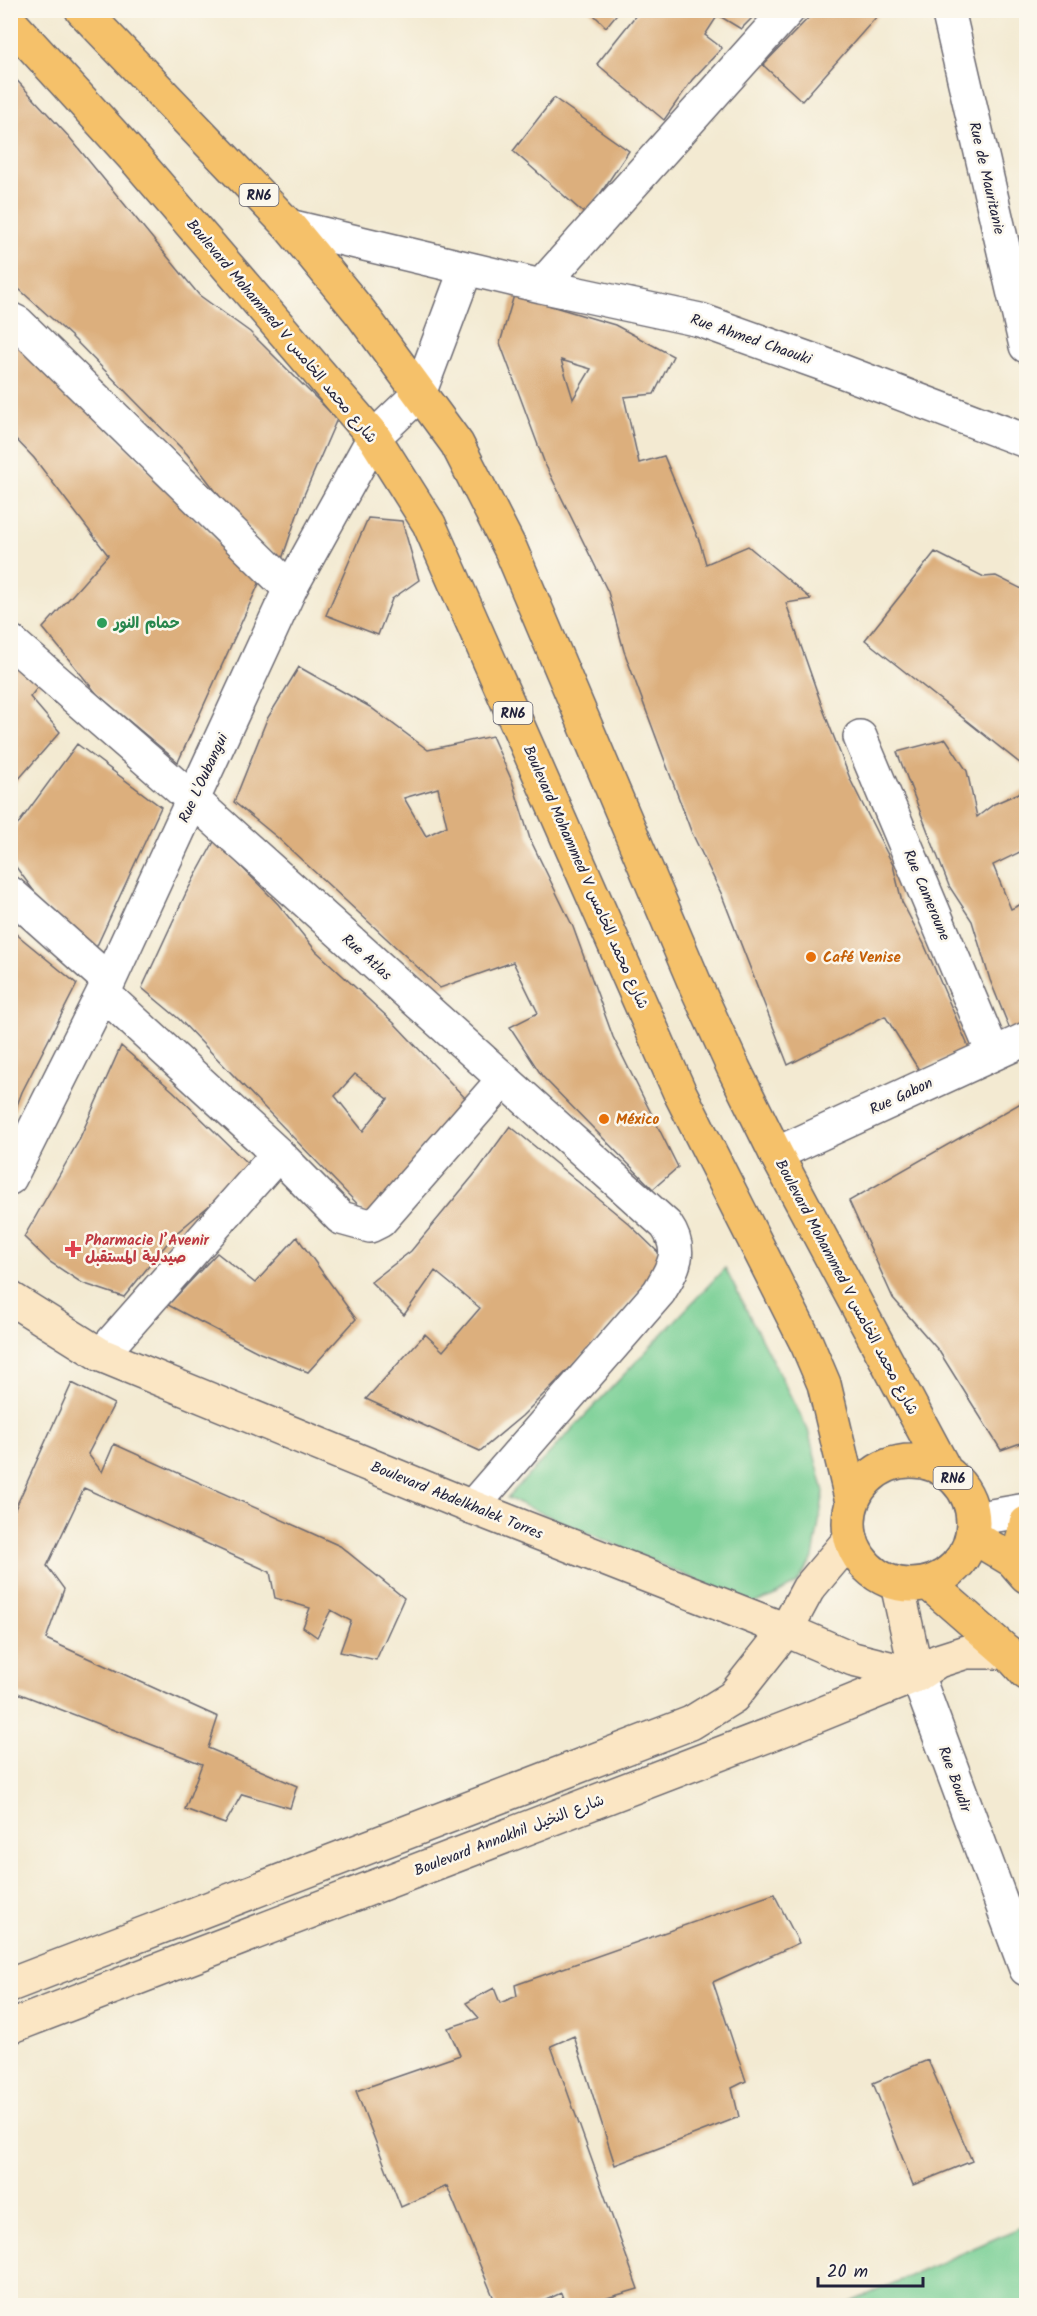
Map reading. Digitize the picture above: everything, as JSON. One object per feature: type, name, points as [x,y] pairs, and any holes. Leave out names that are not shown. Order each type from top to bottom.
[{"type":"main road","name":"Boulevard Mohammed V شارع محمد الخامس","points":[[82,10],[289,226],[360,312],[457,444],[507,541],[695,984],[776,1154],[945,1470]]},
{"type":"main road","name":"Boulevard Mohammed V شارع محمد الخامس","points":[[10,22],[137,161],[374,437],[429,524],[681,1093],[807,1344],[830,1404],[852,1502]]},
{"type":"main road","name":"Boulevard Abdelkhalek Torres","points":[[10,1298],[101,1355],[472,1507],[786,1630],[853,1659],[917,1675]]},
{"type":"main road","name":"RN6","points":[[850,1538],[849,1520],[852,1502],[861,1485],[874,1472],[891,1463],[909,1460],[928,1462],[945,1470],[959,1482],[969,1499],[973,1527]]},
{"type":"main road","points":[[1026,1523],[1022,1542],[1026,1566]]},
{"type":"main road","points":[[913,1584],[953,1569],[969,1548],[973,1527],[1012,1560],[1026,1576]]},
{"type":"main road","points":[[10,1985],[691,1723],[733,1698],[786,1630],[808,1589],[850,1538],[857,1554],[869,1569],[882,1578],[913,1584],[1017,1663]]},
{"type":"main road","name":"Rue Boudir","points":[[913,1584],[917,1675]]},
{"type":"main road","name":"Boulevard Annakhil شارع النخيل","points":[[10,2027],[917,1675],[938,1661],[966,1652],[1017,1663]]},
{"type":"street","points":[[541,286],[788,10]]},
{"type":"street","name":"Rue de Mauritanie","points":[[948,10],[1026,346]]},
{"type":"street","name":"Rue Ahmed Chaouki","points":[[289,226],[541,286],[700,320],[1026,441]]},
{"type":"street","points":[[419,394],[466,268]]},
{"type":"street","points":[[10,320],[18,323],[290,589]]},
{"type":"street","name":"Rue L'Oubangui","points":[[10,1178],[106,987],[290,589],[374,437],[419,394]]},
{"type":"street","name":"Rue Atlas","points":[[10,641],[193,800],[666,1225],[676,1239],[676,1257],[659,1292],[472,1507]]},
{"type":"street","name":"Rue Cameroune","points":[[860,737],[993,1053]]},
{"type":"street","points":[[10,893],[341,1218],[370,1226],[380,1221],[503,1080]]},
{"type":"street","name":"Rue Gabon","points":[[776,1154],[1026,1039]]},
{"type":"street","points":[[101,1355],[278,1154]]},
{"type":"street","points":[[973,1527],[1026,1510]]},
{"type":"street","name":"Rue Boudir","points":[[917,1675],[1026,1970]]},
{"type":"green space","points":[[725,1268],[808,1430],[824,1492],[813,1558],[797,1583],[774,1596],[752,1604],[507,1498]]},
{"type":"green space","points":[[1026,2225],[1026,2305],[844,2305]]},
{"type":"building","points":[[589,10],[620,10],[606,27]]},
{"type":"building","points":[[640,10],[760,10],[741,29],[718,15],[705,35],[722,48],[692,80],[664,120],[597,64]]},
{"type":"building","points":[[816,10],[877,10],[879,14],[802,101],[763,65]]},
{"type":"building","points":[[10,73],[70,138],[199,295],[250,332],[337,419],[304,495],[282,559],[221,498],[187,454],[71,336],[10,281]]},
{"type":"building","points":[[554,98],[629,151],[586,215],[513,151]]},
{"type":"building","points":[[514,295],[615,325],[673,356],[654,394],[624,397],[639,463],[664,456],[700,543],[706,564],[748,546],[811,599],[786,603],[851,781],[893,865],[902,902],[924,944],[969,1048],[919,1070],[885,1016],[788,1065],[721,893],[691,831],[624,651],[608,592],[545,464],[500,343]],"holes":[[[561,360],[591,369],[573,399]]]},
{"type":"building","points":[[16,336],[85,403],[220,545],[262,577],[178,762],[97,694],[43,628],[108,555],[34,458],[10,433],[10,341]]},
{"type":"building","points":[[368,518],[402,521],[419,580],[392,599],[378,635],[326,615]]},
{"type":"building","points":[[935,552],[984,577],[996,576],[1026,591],[1026,768],[865,640]]},
{"type":"building","points":[[10,653],[42,682],[30,697],[60,732],[10,789]]},
{"type":"building","points":[[299,667],[370,707],[428,750],[492,736],[512,781],[530,839],[573,927],[613,1037],[678,1167],[653,1189],[542,1076],[510,1027],[538,1013],[513,962],[440,988],[278,838],[234,802],[267,719]],"holes":[[[438,788],[447,826],[426,836],[404,798]]]},
{"type":"building","points":[[946,739],[967,771],[977,817],[994,804],[1026,790],[1026,849],[993,865],[1011,909],[1026,902],[1026,1026],[1011,1032],[990,980],[972,921],[949,886],[897,752]]},
{"type":"building","points":[[77,744],[161,807],[95,950],[45,906],[10,859],[10,835]]},
{"type":"building","points":[[215,840],[278,904],[316,951],[394,1023],[468,1101],[369,1216],[179,1019],[142,988],[186,893]],"holes":[[[355,1074],[388,1099],[363,1131],[335,1096]]]},
{"type":"building","points":[[10,929],[77,984],[22,1092],[11,1121]]},
{"type":"building","points":[[121,1046],[173,1091],[253,1169],[174,1235],[124,1297],[82,1283],[50,1262],[24,1237],[78,1142]]},
{"type":"building","points":[[1026,1100],[1026,1441],[1001,1450],[939,1351],[893,1298],[849,1201]]},
{"type":"building","points":[[510,1126],[628,1223],[665,1259],[591,1347],[522,1416],[480,1451],[366,1399],[425,1334],[443,1351],[480,1308],[435,1271],[404,1315],[371,1282],[411,1251],[478,1170]]},
{"type":"building","points":[[297,1237],[356,1319],[308,1372],[260,1353],[168,1305],[217,1253],[255,1283]]},
{"type":"building","points":[[72,1383],[114,1404],[88,1454],[102,1472],[114,1444],[340,1546],[404,1598],[376,1660],[340,1652],[351,1621],[331,1610],[317,1637],[303,1627],[310,1608],[275,1598],[270,1572],[84,1488],[47,1566],[64,1589],[46,1639],[218,1717],[208,1748],[297,1786],[290,1808],[242,1794],[225,1824],[185,1809],[202,1764],[10,1690],[10,1520]]},
{"type":"building","points":[[774,1894],[799,1943],[713,1982],[746,2081],[732,2088],[739,2117],[615,2165],[574,2036],[551,2046],[638,2289],[580,2306],[566,2306],[561,2293],[533,2306],[497,2306],[447,2186],[401,2207],[356,2091],[460,2055],[448,2028],[479,2018],[466,2003],[494,1988],[500,2003],[517,1996],[515,1985]]},
{"type":"building","points":[[928,2060],[972,2161],[913,2185],[873,2083]]},
{"type":"place","name":"حمام النور","points":[[102,623]]},
{"type":"place","name":"Café Venise","points":[[811,957]]},
{"type":"place","name":"México","points":[[604,1119]]},
{"type":"place","name":"Pharmacie l’Avenir صيدلية المستقبل","points":[[73,1249]]}]
